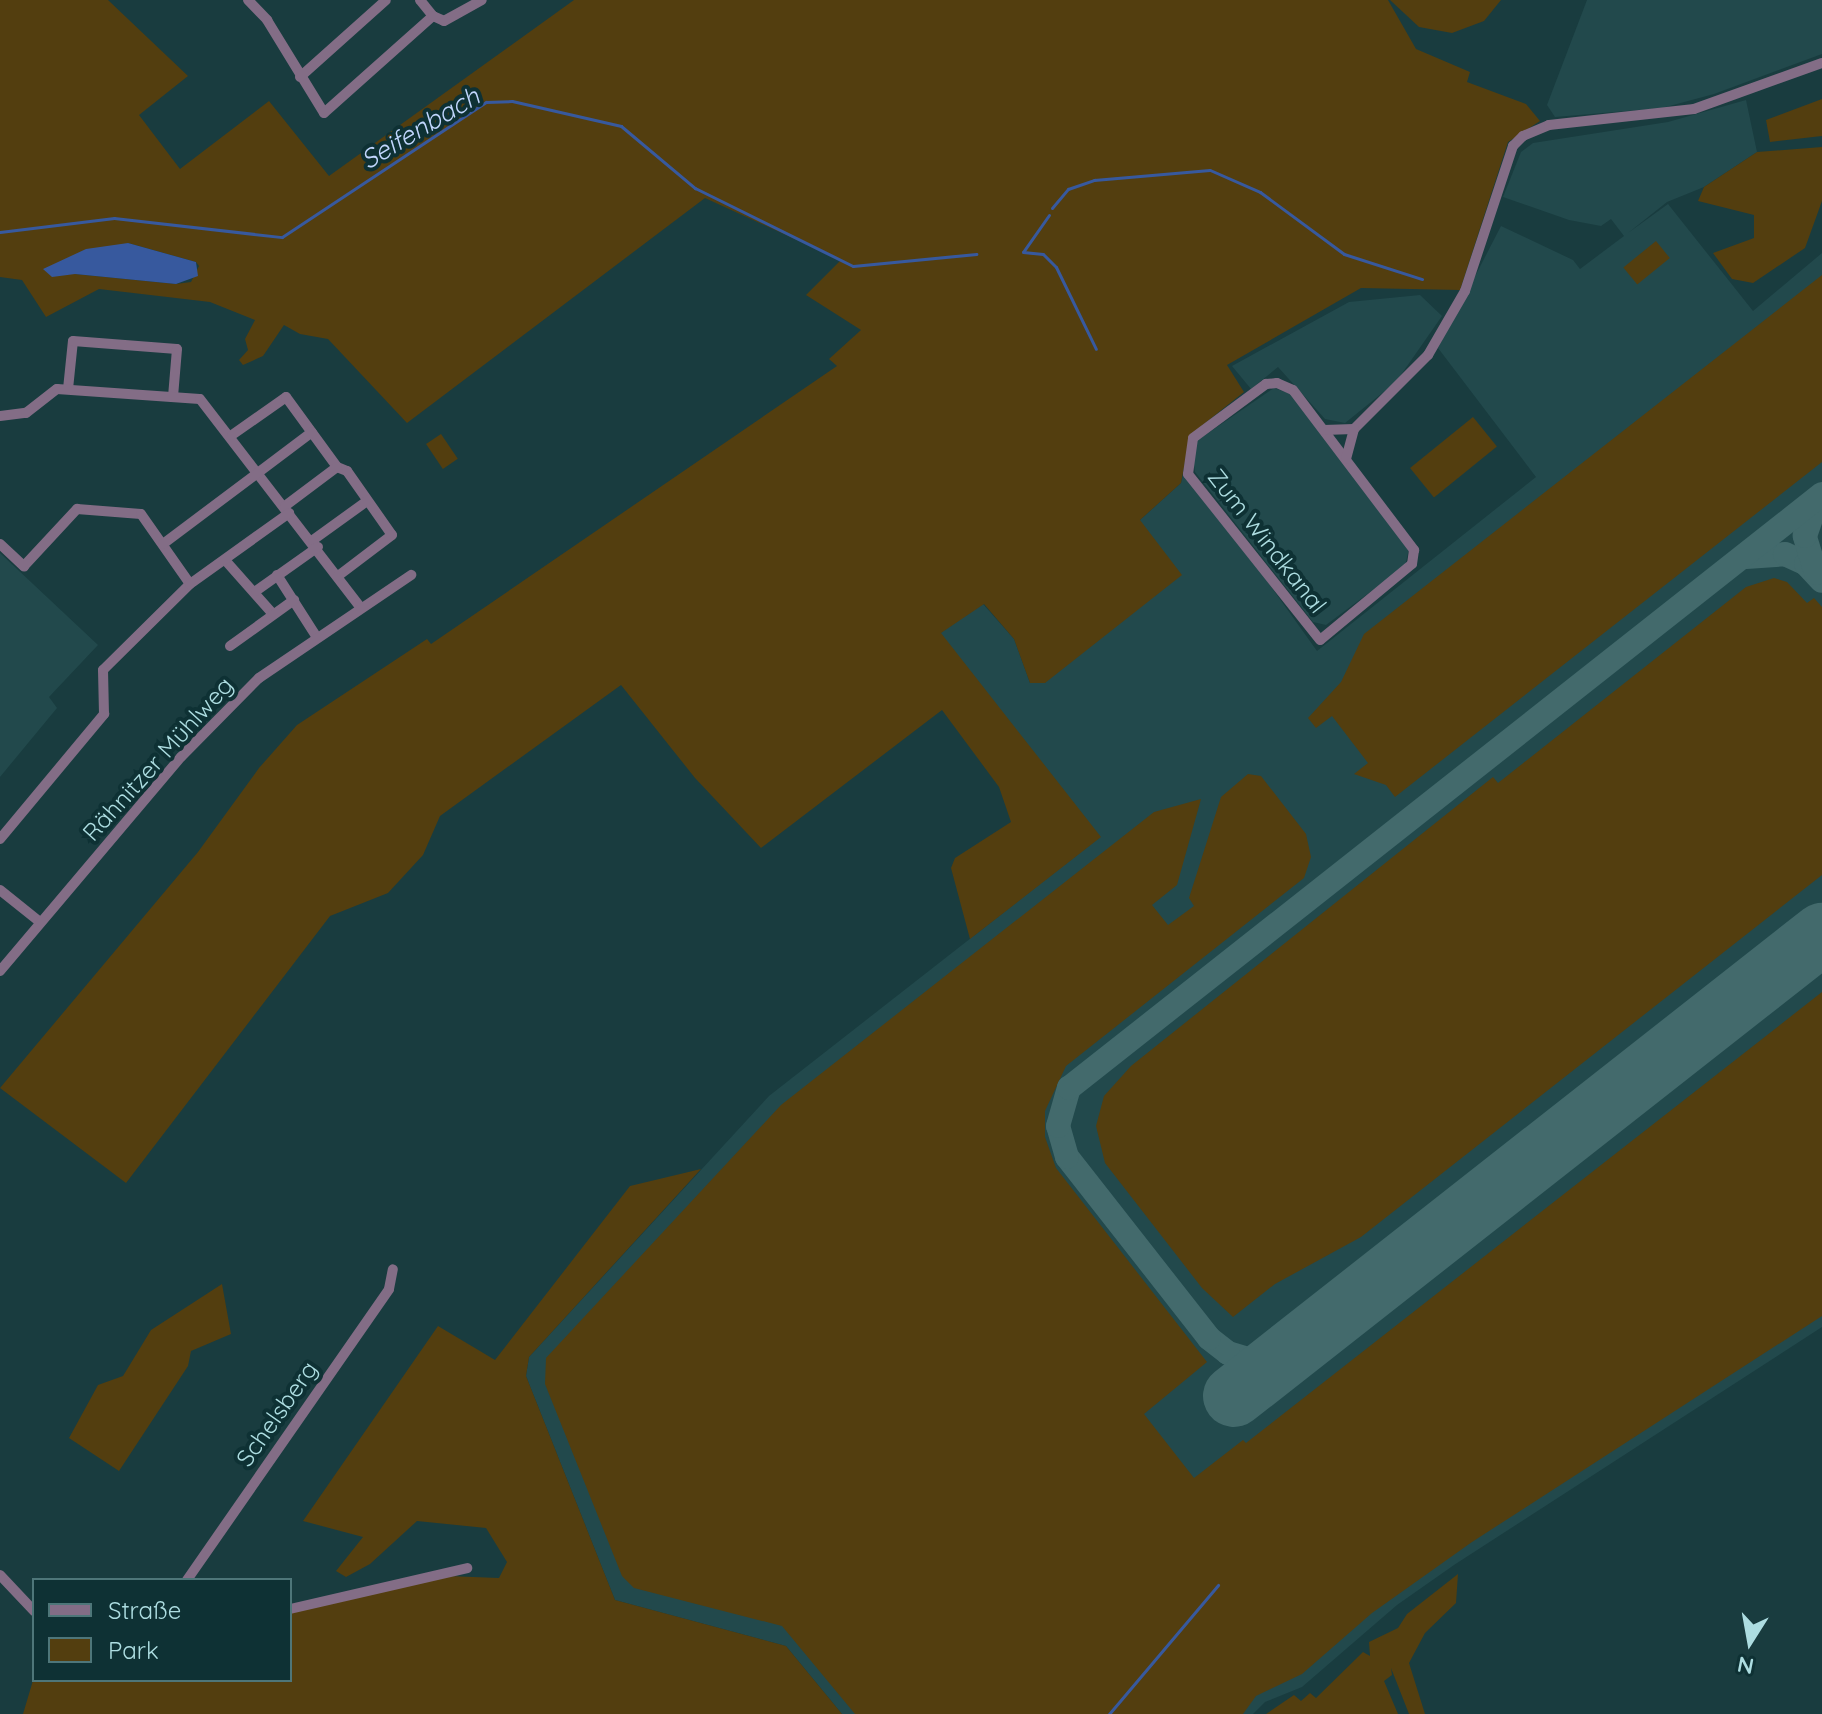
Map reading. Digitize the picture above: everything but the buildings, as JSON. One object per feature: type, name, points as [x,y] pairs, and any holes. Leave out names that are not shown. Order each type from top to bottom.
[{"type":"street","points":[[248,0],[267,20],[324,113],[433,16]]},
{"type":"street","points":[[300,77],[386,0]]},
{"type":"street","points":[[420,0],[433,16],[444,21],[482,0]]},
{"type":"street","points":[[1346,459],[1354,429],[1412,375],[1450,320],[1473,271],[1513,146],[1523,136],[1549,125],[1694,109],[1822,63]]},
{"type":"street","points":[[68,389],[73,341],[162,347],[177,349],[173,397]]},
{"type":"street","name":"Zum Windkanal","points":[[1266,384],[1293,390],[1346,459],[1406,534],[1414,550],[1412,564],[1320,640],[1188,474],[1187,454],[1193,438],[1266,384]]},
{"type":"street","points":[[0,416],[26,413],[47,395],[68,389],[200,399],[232,435],[316,544],[360,607]]},
{"type":"street","points":[[232,435],[286,397],[337,467],[347,471],[392,535],[338,576]]},
{"type":"street","points":[[1324,430],[1354,429]]},
{"type":"street","points":[[163,544],[312,432]]},
{"type":"street","points":[[0,839],[104,714],[103,670],[190,584],[225,560],[337,467]]},
{"type":"street","points":[[225,560],[248,590],[256,591],[367,501]]},
{"type":"street","points":[[0,544],[24,566],[77,509],[141,514],[190,584]]},
{"type":"street","points":[[277,575],[316,636]]},
{"type":"street","name":"Rähnitzer Mühlweg","points":[[0,971],[181,757],[259,678],[316,636],[411,575]]},
{"type":"street","points":[[256,591],[273,614]]},
{"type":"street","points":[[230,646],[294,600]]},
{"type":"street","points":[[0,890],[40,922]]},
{"type":"street","name":"Schelsberg","points":[[188,1578],[389,1289],[393,1269]]},
{"type":"street","points":[[292,1609],[467,1568]]},
{"type":"street","points":[[0,1575],[32,1609]]},
{"type":"shaded area","points":[[1587,0],[1822,0],[1822,54],[1714,94],[1662,108],[1555,117],[1547,105]]},
{"type":"shaded area","points":[[1746,100],[1757,152],[1704,187],[1667,202],[1628,233],[1668,204],[1753,311],[1822,253],[1822,1327],[1454,1565],[1397,1605],[1302,1687],[1265,1702],[1253,1714],[842,1714],[786,1646],[615,1600],[526,1376],[529,1357],[769,1096],[1100,837],[940,633],[983,604],[1014,639],[1030,683],[1045,683],[1140,520],[1181,483],[1183,475],[1237,539],[1317,651],[1536,477],[1438,348],[1501,226],[1573,260],[1580,269],[1624,236],[1611,219],[1601,226],[1569,220],[1503,197],[1521,152],[1533,143],[1668,122]]},
{"type":"shaded area","points":[[1420,295],[1442,316],[1396,382],[1345,423],[1325,419],[1278,367],[1251,389],[1232,366],[1349,302]]},
{"type":"shaded area","points":[[1274,388],[1291,394],[1409,549],[1405,566],[1326,625],[1313,622],[1195,472],[1192,451],[1198,440]]},
{"type":"shaded area","points":[[0,553],[98,645],[49,697],[57,708],[0,777]]},
{"type":"green space","points":[[0,0],[108,0],[188,76],[139,115],[180,169],[269,101],[329,176],[574,0],[1388,0],[1416,49],[1470,72],[1467,82],[1526,104],[1540,121],[1508,142],[1460,290],[1361,288],[1227,365],[1244,392],[1190,435],[1181,483],[1140,520],[1182,575],[1045,683],[1030,683],[1014,639],[984,604],[941,633],[1101,837],[970,939],[951,868],[955,858],[1011,822],[999,787],[942,710],[761,848],[695,778],[621,685],[440,816],[423,855],[388,893],[330,916],[126,1183],[0,1088],[198,852],[259,768],[297,725],[427,639],[431,644],[837,366],[829,359],[861,330],[806,295],[841,260],[705,198],[407,423],[328,339],[300,334],[284,325],[263,356],[243,365],[239,360],[248,350],[245,339],[255,320],[210,302],[99,289],[46,317],[22,280],[0,277]],"holes":[[[128,243],[196,262],[199,266],[191,282],[176,284],[75,274]]]},
{"type":"green space","points":[[1390,0],[1501,0],[1484,21],[1452,33],[1419,27]]},
{"type":"green space","points":[[1822,99],[1822,136],[1770,142],[1766,120]]},
{"type":"green space","points":[[1822,147],[1822,201],[1805,248],[1753,283],[1732,279],[1713,253],[1754,238],[1754,215],[1698,201],[1704,187],[1757,152]]},
{"type":"green space","points":[[1656,241],[1670,258],[1637,285],[1623,267]]},
{"type":"green space","points":[[1822,275],[1822,462],[1395,797],[1386,785],[1354,774],[1368,763],[1332,716],[1316,728],[1308,718],[1341,682],[1364,634]]},
{"type":"green space","points":[[1473,417],[1497,447],[1434,498],[1410,468]]},
{"type":"green space","points":[[441,434],[458,459],[443,469],[426,444]]},
{"type":"green space","points":[[1774,578],[1787,582],[1807,603],[1814,598],[1822,607],[1822,875],[1361,1237],[1275,1284],[1233,1317],[1202,1288],[1105,1163],[1096,1126],[1104,1096],[1131,1066],[1493,777],[1498,783],[1746,587]]},
{"type":"green space","points":[[1248,774],[1261,776],[1306,834],[1311,857],[1304,878],[1066,1066],[1045,1111],[1045,1137],[1056,1168],[1207,1362],[1144,1414],[1194,1478],[1243,1440],[1246,1443],[1822,992],[1822,1316],[1472,1542],[1372,1613],[1302,1674],[1256,1696],[1243,1714],[855,1714],[782,1626],[634,1588],[622,1576],[545,1384],[546,1358],[781,1105],[1154,812],[1201,799],[1177,885],[1152,905],[1168,925],[1194,906],[1189,898],[1221,797]]},
{"type":"green space","points":[[701,1169],[529,1357],[526,1376],[615,1600],[786,1646],[842,1714],[23,1714],[33,1682],[292,1682],[292,1612],[447,1576],[499,1578],[507,1562],[486,1528],[417,1521],[370,1564],[346,1577],[336,1571],[363,1537],[303,1521],[438,1326],[495,1360],[630,1186]]},
{"type":"green space","points":[[222,1284],[231,1334],[191,1351],[188,1366],[119,1471],[69,1438],[98,1385],[123,1376],[151,1330]]},
{"type":"green space","points":[[1458,1574],[1456,1603],[1425,1633],[1409,1663],[1425,1714],[1409,1714],[1391,1668],[1392,1675],[1384,1681],[1398,1714],[1266,1714],[1294,1695],[1301,1701],[1310,1693],[1316,1698],[1363,1652],[1370,1656],[1369,1642],[1398,1628],[1407,1614]]},
{"type":"water","points":[[128,243],[196,262],[198,276],[176,284],[75,274],[52,277],[43,269],[86,249]]},
{"type":"waterway","name":"Seifenbach","points":[[0,232],[114,218],[282,237],[486,102],[512,101],[621,126],[695,188],[853,266],[976,254]]},
{"type":"waterway","name":"Seifenbach","points":[[1052,208],[1068,189],[1094,180],[1210,170],[1260,192],[1344,254],[1422,279]]},
{"type":"waterway","points":[[1049,215],[1023,252],[1043,254],[1056,267],[1096,349]]},
{"type":"waterway","points":[[1109,1714],[1218,1585]]},
{"type":"taxiway","points":[[1294,1349],[1273,1358],[1248,1359],[1228,1353],[1209,1338],[1067,1157],[1058,1126],[1069,1088],[1822,494]]},
{"type":"taxiway","points":[[1816,573],[1805,536],[1818,499]]},
{"type":"taxiway","points":[[1746,557],[1785,554],[1806,564],[1822,581]]},
{"type":"runway","points":[[1234,1396],[1822,934]]}]
